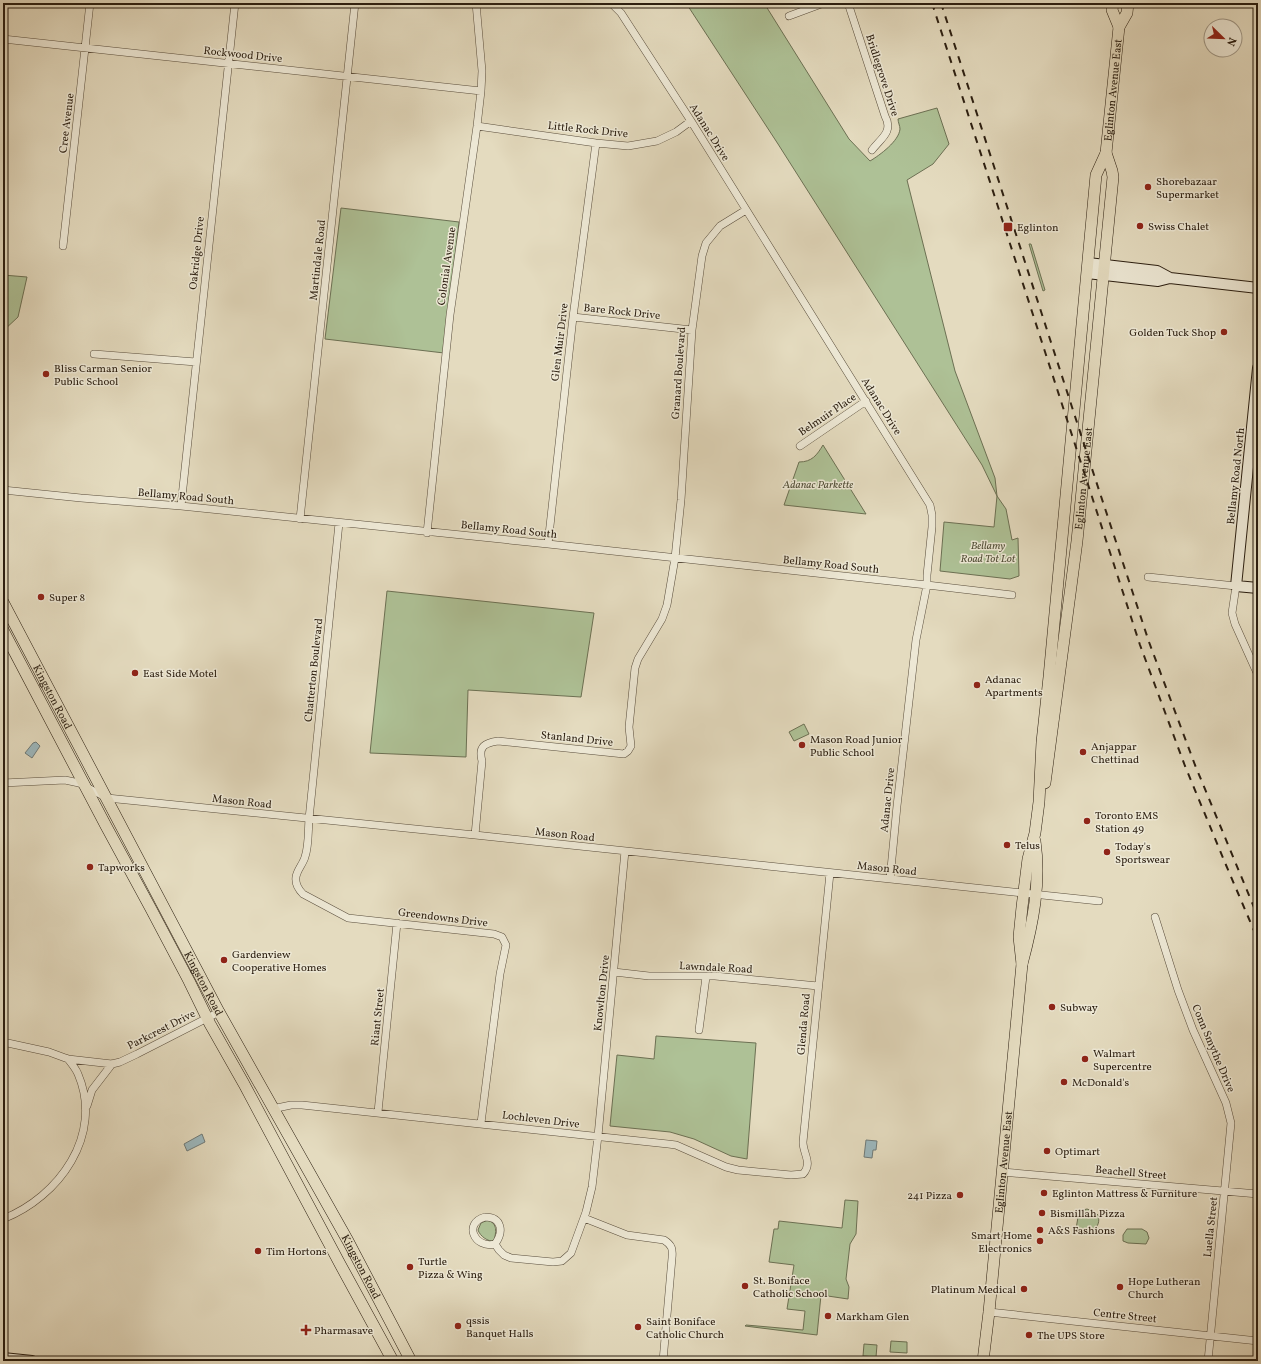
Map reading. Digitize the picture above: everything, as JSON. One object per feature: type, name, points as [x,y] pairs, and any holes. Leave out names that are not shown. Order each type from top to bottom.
[{"type":"main road","name":"Eglinton Avenue East","points":[[1113,3],[1112,10],[1119,27]]},
{"type":"main road","name":"Eglinton Avenue East","points":[[1022,964],[1019,937],[1023,893],[1028,859],[1034,838],[1039,802],[1042,742],[1096,175],[1106,153],[1119,27],[1127,13],[1128,3]]},
{"type":"main road","name":"Eglinton Avenue East","points":[[1039,802],[1047,778],[1076,549],[1113,177],[1106,153]]},
{"type":"main road","name":"Kingston Road","points":[[3,602],[219,1012],[272,1109],[348,1241],[411,1361]]},
{"type":"main road","name":"Kingston Road","points":[[3,630],[89,788],[207,1018],[393,1361]]},
{"type":"main road","name":"Eglinton Avenue East","points":[[983,1361],[1022,964],[1030,934],[1036,894],[1038,860],[1034,838]]},
{"type":"main road","points":[[189,981],[203,981]]},
{"type":"street","name":"Cree Avenue","points":[[63,246],[90,3]]},
{"type":"street","name":"Oakridge Drive","points":[[181,506],[235,3]]},
{"type":"street","name":"Martindale Road","points":[[300,519],[355,3]]},
{"type":"street","name":"Colonial Avenue","points":[[427,532],[450,315],[481,91],[482,71],[476,3]]},
{"type":"street","name":"Adanac Drive","points":[[611,3],[620,13],[691,121],[930,505],[932,522],[927,585],[916,640],[890,879]]},
{"type":"street","points":[[789,16],[824,3]]},
{"type":"street","name":"Bridlegrove Drive","points":[[848,3],[885,116],[888,121],[886,134],[872,150]]},
{"type":"street","name":"Rockwood Drive","points":[[3,39],[481,91]]},
{"type":"street","name":"Little Rock Drive","points":[[477,126],[596,143],[628,146],[652,142],[676,132],[691,121]]},
{"type":"street","name":"Glen Muir Drive","points":[[548,544],[573,317],[596,143]]},
{"type":"street","name":"Granard Boulevard","points":[[675,558],[681,500],[692,330],[702,256],[706,243],[720,226],[746,210]]},
{"type":"street","points":[[1088,268],[1158,281],[1170,278],[1258,288]]},
{"type":"street","name":"Bare Rock Drive","points":[[573,317],[692,330]]},
{"type":"street","points":[[94,354],[196,362]]},
{"type":"street","name":"Bellamy Road North","points":[[1236,586],[1258,368]]},
{"type":"street","name":"Belmuir Place","points":[[800,446],[866,401]]},
{"type":"street","name":"Bellamy Road South","points":[[3,490],[181,506],[548,544],[1012,595]]},
{"type":"street","name":"Chatterton Boulevard","points":[[308,818],[339,523]]},
{"type":"street","name":"Stanland Drive","points":[[475,835],[482,761],[480,754],[482,749],[489,742],[498,741],[624,754],[628,751],[631,746],[629,727],[635,668],[638,659],[662,619],[667,605],[675,558]]},
{"type":"street","points":[[1148,577],[1258,588]]},
{"type":"street","points":[[1236,586],[1232,613],[1235,624],[1258,675]]},
{"type":"street","name":"Mason Road","points":[[3,783],[66,780],[79,783],[107,798],[1036,894]]},
{"type":"street","name":"Greendowns Drive","points":[[308,818],[305,855],[296,877],[296,885],[303,894],[348,918],[494,934],[502,937],[504,940],[506,945],[500,974],[481,1123]]},
{"type":"street","name":"Knowlton Drive","points":[[495,1244],[504,1255],[511,1258],[553,1262],[562,1261],[571,1253],[584,1218],[592,1187],[598,1136],[625,851]]},
{"type":"street","name":"Glenda Road","points":[[802,1174],[808,1165],[808,1160],[803,1150],[803,1142],[830,873]]},
{"type":"street","points":[[1036,894],[1099,901]]},
{"type":"street","name":"Conn Smythe Drive","points":[[1154,917],[1193,1030],[1230,1113],[1231,1123],[1225,1191]]},
{"type":"street","name":"Riant Street","points":[[378,1112],[397,923]]},
{"type":"street","name":"Lawndale Road","points":[[614,972],[649,976],[715,976],[818,986]]},
{"type":"street","points":[[699,1030],[706,976]]},
{"type":"street","name":"Parkcrest Drive","points":[[3,1042],[49,1052],[68,1059],[112,1064],[137,1054],[219,1012]]},
{"type":"street","points":[[68,1059],[78,1072],[86,1109]]},
{"type":"street","points":[[3,1219],[17,1214],[38,1200],[58,1180],[73,1158],[78,1146],[86,1109],[92,1090],[112,1064]]},
{"type":"street","name":"Lochleven Drive","points":[[272,1109],[302,1105],[676,1145],[726,1167],[738,1170],[792,1175],[802,1174]]},
{"type":"street","name":"Beachell Street","points":[[1002,1172],[1258,1194]]},
{"type":"street","name":"Luella Street","points":[[1208,1361],[1225,1191]]},
{"type":"street","points":[[480,1218],[494,1218],[500,1225],[500,1235],[495,1244],[482,1244],[475,1238],[473,1229],[480,1218]]},
{"type":"street","points":[[584,1218],[627,1235],[664,1240],[671,1246],[672,1258],[663,1361]]},
{"type":"street","name":"Centre Street","points":[[989,1312],[1258,1341]]},
{"type":"street","points":[[3,1358],[32,1361]]},
{"type":"green space","points":[[686,3],[764,3],[849,139],[870,161],[893,143],[899,134],[900,129],[898,119],[937,108],[949,144],[933,164],[907,180],[955,371],[995,478],[997,496],[982,465],[778,144]]},
{"type":"green space","points":[[341,208],[459,222],[444,353],[325,339]]},
{"type":"green space","points":[[1029,244],[1031,244],[1045,290],[1043,291]]},
{"type":"green space","points":[[3,275],[27,277],[18,317],[3,331]]},
{"type":"green space","name":"Adanac Parkette","points":[[823,445],[866,514],[784,505],[799,462],[807,461],[814,457]]},
{"type":"green space","name":"Bellamy Road Tot Lot","points":[[997,496],[1006,509],[1012,540],[1018,538],[1019,576],[1010,579],[940,571],[944,522],[994,527]]},
{"type":"green space","points":[[387,591],[594,613],[581,697],[468,690],[466,757],[370,753]]},
{"type":"green space","points":[[804,724],[809,734],[794,741],[789,732]]},
{"type":"green space","points":[[656,1036],[756,1043],[747,1159],[731,1156],[694,1139],[670,1132],[610,1126],[617,1055],[654,1059]]},
{"type":"green space","points":[[845,1200],[858,1201],[856,1234],[850,1244],[846,1279],[849,1287],[848,1299],[821,1295],[817,1335],[745,1326],[803,1330],[805,1311],[787,1309],[794,1265],[769,1262],[774,1229],[778,1229],[779,1221],[842,1228]]},
{"type":"green space","points":[[1087,1209],[1098,1215],[1099,1222],[1097,1226],[1093,1231],[1076,1229],[1079,1211]]},
{"type":"green space","points":[[488,1220],[495,1226],[496,1231],[494,1241],[489,1241],[484,1238],[478,1230],[481,1223]]},
{"type":"green space","points":[[1127,1229],[1142,1229],[1147,1232],[1149,1238],[1146,1244],[1128,1243],[1123,1241],[1123,1235]]},
{"type":"green space","points":[[891,1341],[907,1342],[907,1353],[890,1352]]},
{"type":"green space","points":[[864,1344],[877,1345],[876,1357],[863,1356]]},
{"type":"water","points":[[36,742],[40,746],[32,758],[25,753],[33,743]]},
{"type":"water","points":[[202,1134],[205,1142],[187,1151],[184,1144]]},
{"type":"water","points":[[866,1140],[877,1141],[876,1150],[873,1150],[872,1158],[864,1157]]},
{"type":"railway","points":[[932,3],[1140,645],[1185,766],[1258,940]]},
{"type":"railway","points":[[941,3],[1149,642],[1195,765],[1258,917]]},
{"type":"place","name":"Shorebazaar Supermarket","points":[[1148,187]]},
{"type":"place","name":"Swiss Chalet","points":[[1140,226]]},
{"type":"place","name":"Eglinton","points":[[1008,227]]},
{"type":"place","name":"Golden Tuck Shop","points":[[1224,332]]},
{"type":"place","name":"Bliss Carman Senior Public School","points":[[46,374]]},
{"type":"place","name":"Super 8","points":[[41,597]]},
{"type":"place","name":"East Side Motel","points":[[135,673]]},
{"type":"place","name":"Adanac Apartments","points":[[977,685]]},
{"type":"place","name":"Mason Road Junior Public School","points":[[802,745]]},
{"type":"place","name":"Anjappar Chettinad","points":[[1083,752]]},
{"type":"place","name":"Toronto EMS Station 49","points":[[1087,821]]},
{"type":"place","name":"Telus","points":[[1007,845]]},
{"type":"place","name":"Today's Sportswear","points":[[1107,852]]},
{"type":"place","name":"Tapworks","points":[[90,867]]},
{"type":"place","name":"Gardenview Cooperative Homes","points":[[224,960]]},
{"type":"place","name":"Subway","points":[[1052,1007]]},
{"type":"place","name":"Walmart Supercentre","points":[[1085,1059]]},
{"type":"place","name":"McDonald's","points":[[1064,1082]]},
{"type":"place","name":"Optimart","points":[[1047,1151]]},
{"type":"place","name":"Eglinton Mattress & Furniture","points":[[1044,1193]]},
{"type":"place","name":"241 Pizza","points":[[960,1195]]},
{"type":"place","name":"Bismillah Pizza","points":[[1042,1213]]},
{"type":"place","name":"A&S Fashions","points":[[1040,1230]]},
{"type":"place","name":"Smart Home Electronics","points":[[1040,1241]]},
{"type":"place","name":"Tim Hortons","points":[[258,1251]]},
{"type":"place","name":"Turtle Pizza & Wing","points":[[410,1267]]},
{"type":"place","name":"St. Boniface Catholic School","points":[[745,1286]]},
{"type":"place","name":"Hope Lutheran Church","points":[[1120,1287]]},
{"type":"place","name":"Platinum Medical","points":[[1024,1289]]},
{"type":"place","name":"Markham Glen","points":[[828,1316]]},
{"type":"place","name":"qssis Banquet Halls","points":[[458,1326]]},
{"type":"place","name":"Saint Boniface Catholic Church","points":[[638,1327]]},
{"type":"place","name":"Pharmasave","points":[[306,1330]]},
{"type":"place","name":"The UPS Store","points":[[1029,1335]]}]
